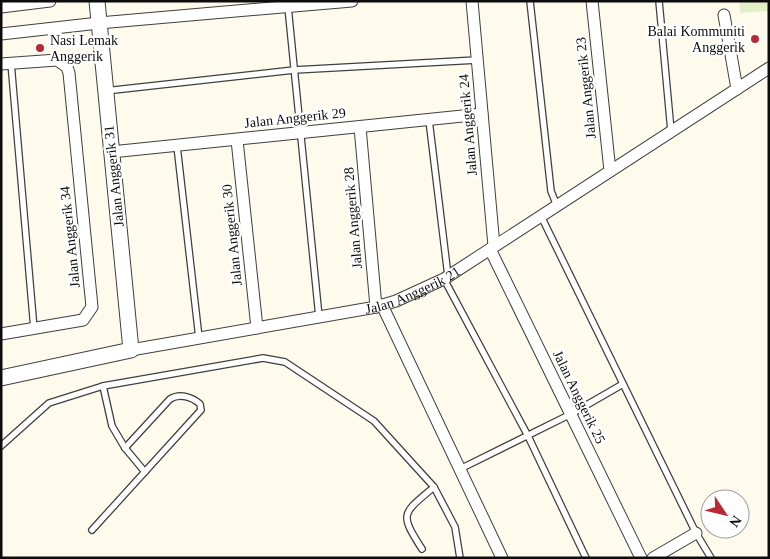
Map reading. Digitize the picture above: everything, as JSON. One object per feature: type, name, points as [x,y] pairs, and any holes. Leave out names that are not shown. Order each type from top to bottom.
[{"type":"street","points":[[4,5],[50,1]]},
{"type":"street","name":"Jalan Anggerik 31","points":[[97,1],[131,350]]},
{"type":"street","name":"Jalan Anggerik 24","points":[[472,1],[492,248]]},
{"type":"street","name":"Jalan Anggerik 23","points":[[592,1],[610,171]]},
{"type":"street","points":[[1,34],[99,23],[345,2]]},
{"type":"street","points":[[724,15],[737,89]]},
{"type":"street","name":"Jalan Anggerik 34","points":[[1,334],[83,320],[92,307],[70,73],[67,66],[57,60],[6,64]]},
{"type":"street","name":"Jalan Anggerik 21","points":[[1,378],[131,350],[379,306],[396,301],[446,278],[769,68]]},
{"type":"street","name":"Jalan Anggerik 29","points":[[111,152],[482,114]]},
{"type":"street","name":"Jalan Anggerik 28","points":[[360,127],[379,306]]},
{"type":"street","name":"Jalan Anggerik 30","points":[[237,140],[257,328]]},
{"type":"street","name":"Jalan Anggerik 25","points":[[492,248],[570,414],[641,558]]},
{"type":"street","points":[[379,306],[502,558]]},
{"type":"street","points":[[653,558],[696,533]]},
{"type":"lane","points":[[530,1],[551,190],[557,206]]},
{"type":"lane","points":[[659,1],[671,131]]},
{"type":"lane","points":[[288,7],[318,317]]},
{"type":"lane","points":[[106,91],[294,70],[477,60]]},
{"type":"lane","points":[[6,64],[34,329]]},
{"type":"lane","points":[[429,120],[446,278],[528,436],[586,558]]},
{"type":"lane","points":[[177,146],[199,338]]},
{"type":"lane","points":[[540,216],[696,533],[711,558]]},
{"type":"lane","points":[[1,446],[49,404],[103,386],[263,358],[285,362],[374,421],[434,487],[455,527],[460,558]]},
{"type":"lane","points":[[460,469],[528,436],[623,384]]},
{"type":"lane","points":[[103,386],[112,426],[125,448],[145,472]]},
{"type":"lane","points":[[92,530],[200,410],[200,404],[192,398],[176,396],[170,399],[125,448]]},
{"type":"lane","points":[[422,549],[408,526],[407,515],[414,504],[434,487]]},
{"type":"green space","points":[[739,1],[768,1],[769,11],[740,13]]},
{"type":"place","name":"Balai Kommuniti Anggerik","points":[[755,39]]},
{"type":"place","name":"Nasi Lemak Anggerik","points":[[40,48]]}]
